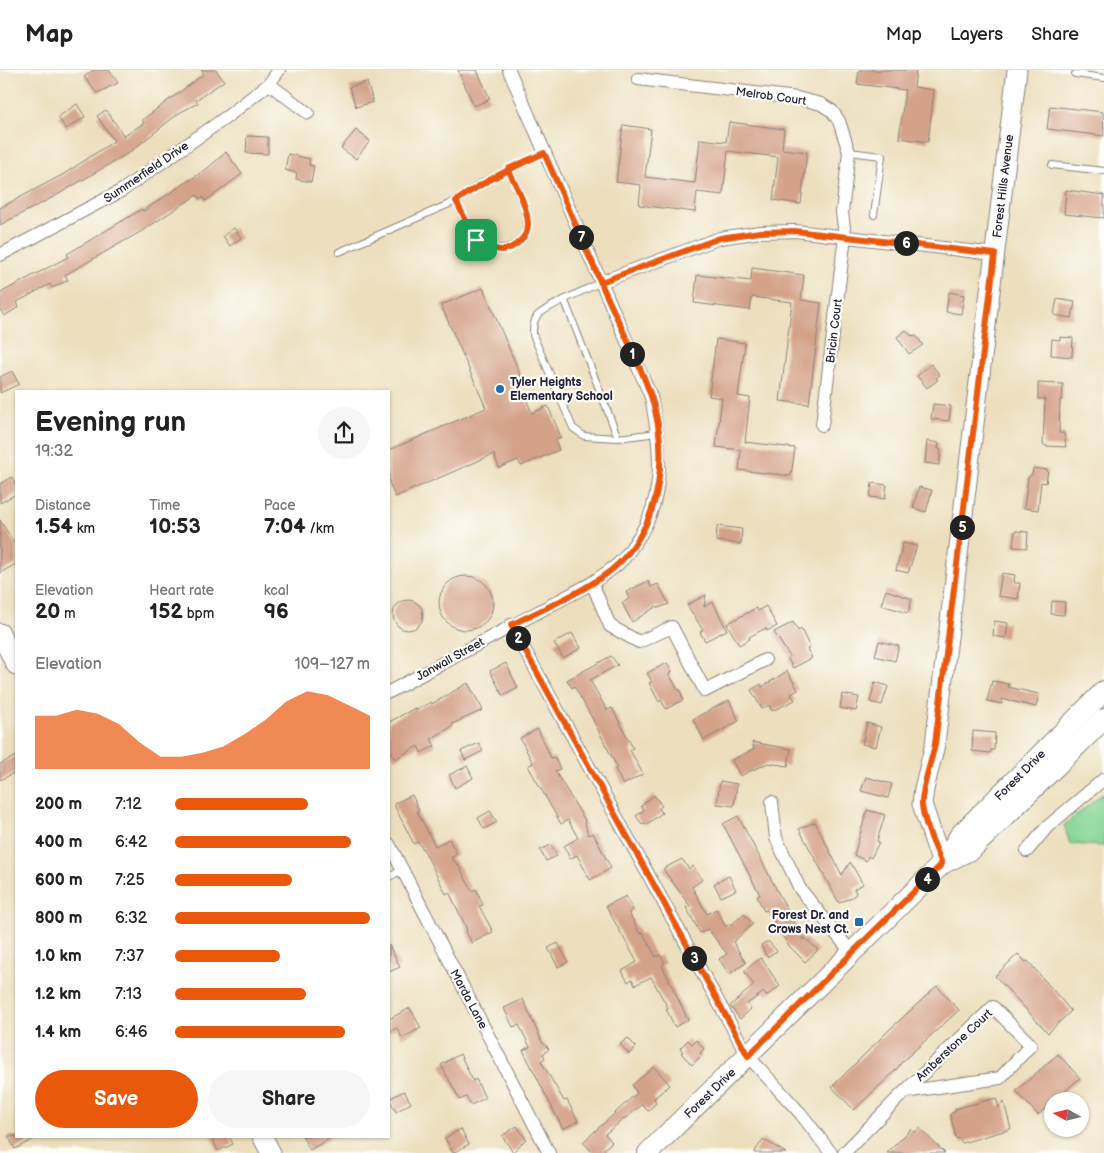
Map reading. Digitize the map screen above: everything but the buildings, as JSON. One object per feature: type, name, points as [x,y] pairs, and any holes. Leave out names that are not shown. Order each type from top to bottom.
[{"type":"main road","name":"Forest Drive","points":[[648,1153],[942,864],[960,835],[1104,691]]},
{"type":"main road","name":"Forest Drive","points":[[942,864],[972,849],[1104,719]]},
{"type":"street","name":"Summerfield Drive","points":[[0,255],[121,191],[228,116],[269,84],[279,70]]},
{"type":"street","name":"Janwall Street","points":[[390,691],[592,583],[621,562],[643,533],[656,501],[660,463],[658,433],[651,396],[508,70]]},
{"type":"street","name":"Forest Hills Avenue","points":[[942,864],[927,825],[922,804],[935,744],[1017,70]]},
{"type":"street","name":"Melrob Court","points":[[638,79],[797,98],[822,104],[832,111],[839,121],[849,152],[842,212],[845,236]]},
{"type":"street","points":[[269,84],[308,113]]},
{"type":"street","points":[[601,282],[720,238],[760,232],[795,231],[995,254]]},
{"type":"street","name":"Bricin Court","points":[[822,425],[845,236]]},
{"type":"street","points":[[592,583],[610,626],[639,642],[672,627],[705,691],[765,660]]},
{"type":"street","points":[[511,625],[748,1056],[801,1114],[831,1153]]},
{"type":"street","points":[[6,640],[15,662]]},
{"type":"street","points":[[1027,851],[1047,827],[1104,780]]},
{"type":"street","points":[[772,802],[776,838],[800,889],[851,952]]},
{"type":"street","name":"Marda Lane","points":[[390,846],[550,1153]]},
{"type":"street","name":"Amberstone Court","points":[[844,1153],[904,1092],[993,1007],[1031,1045],[1000,1078],[904,1092]]},
{"type":"street","points":[[263,1138],[271,1153]]},
{"type":"lane","points":[[1075,74],[1104,78]]},
{"type":"lane","points":[[849,152],[882,156],[874,215]]},
{"type":"lane","points":[[339,252],[456,201],[508,169],[544,153]]},
{"type":"lane","points":[[1052,166],[1104,171]]},
{"type":"lane","points":[[456,201],[476,240],[502,250],[515,246],[526,233],[528,225],[522,198],[508,169]]},
{"type":"lane","points":[[601,282],[565,301],[550,306],[537,316],[532,325],[533,335],[573,428],[584,436],[618,438],[658,433]]},
{"type":"lane","points":[[565,301],[618,438]]},
{"type":"lane","points":[[390,876],[402,870]]},
{"type":"green space","points":[[1104,793],[1104,846],[1070,844],[1064,825]]},
{"type":"place","name":"Tyler Heights Elementary School","points":[[500,389]]},
{"type":"place","name":"Forest Dr. and Crows Nest Ct.","points":[[859,922]]},
{"type":"route","points":[[476,240],[456,201],[508,169],[544,153],[601,282],[651,396],[657,425],[660,463],[656,501],[643,533],[621,562],[592,583],[511,625],[748,1056],[942,864],[927,825],[922,804],[935,744],[995,254],[795,231],[760,232],[720,238],[601,282],[572,218],[544,153],[508,169],[522,198],[528,225],[526,233],[521,240],[515,246],[502,250],[476,240]]}]
